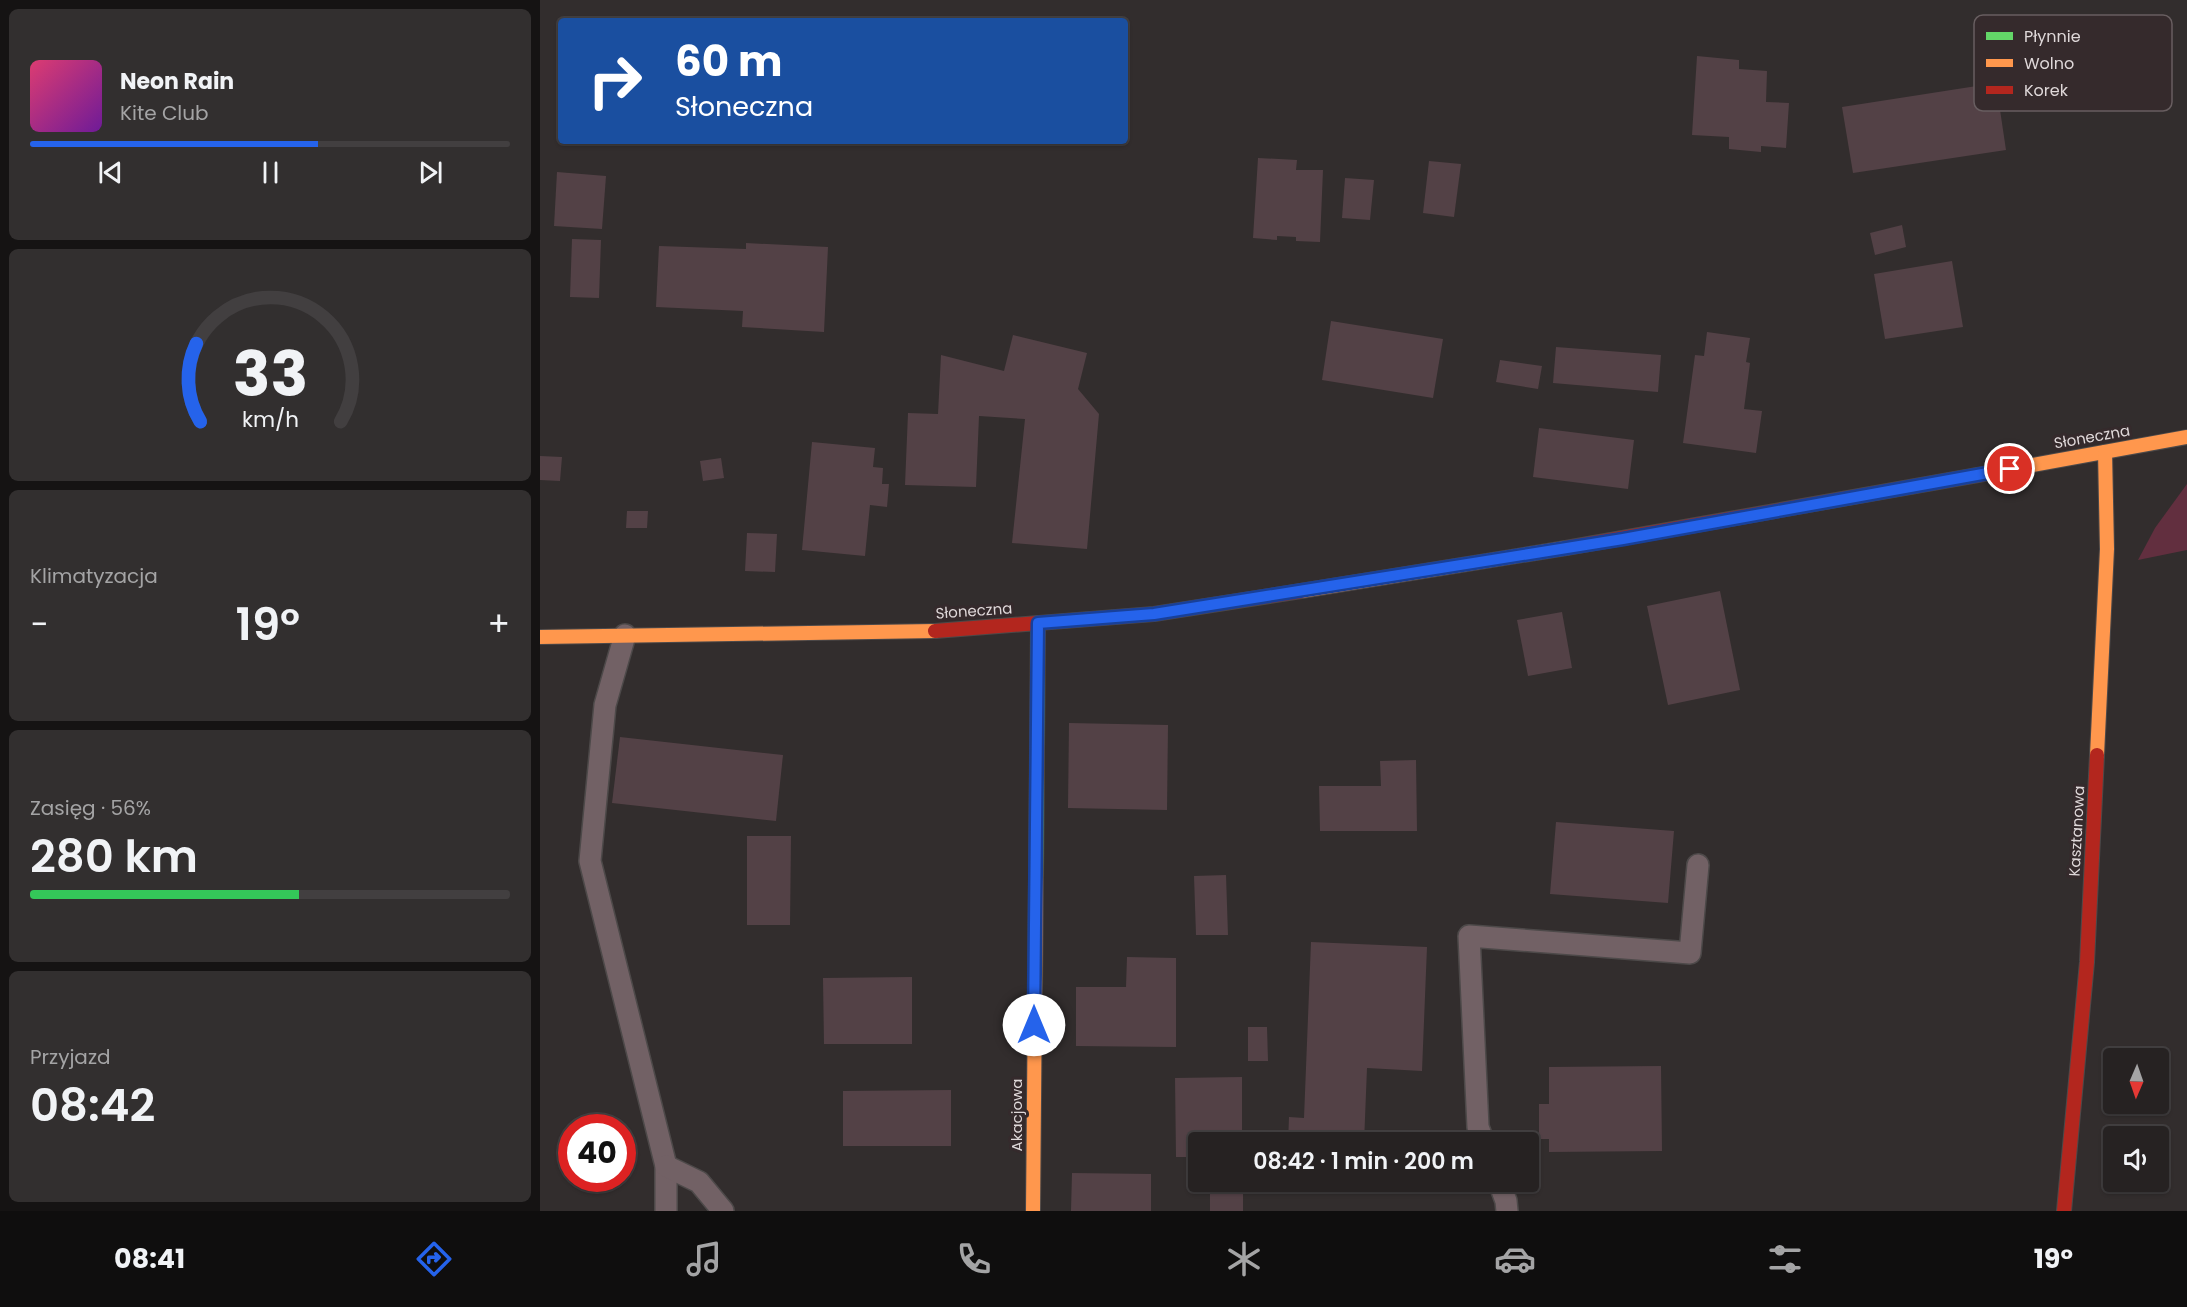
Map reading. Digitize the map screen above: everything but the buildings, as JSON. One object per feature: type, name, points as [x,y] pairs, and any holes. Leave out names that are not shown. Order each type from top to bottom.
[{"type":"street","name":"Słoneczna","points":[[540,637],[916,632],[1154,614],[1588,545],[2187,437]]},
{"type":"street","name":"Kasztanowa","points":[[2064,1211],[2087,962],[2107,549],[2105,452]]},
{"type":"street","name":"Akacjowa","points":[[1033,1211],[1038,623]]},
{"type":"lane","points":[[625,635],[605,705],[590,861],[666,1166],[666,1211]]},
{"type":"lane","points":[[1480,1132],[1469,936],[1690,953],[1698,865]]},
{"type":"lane","points":[[666,1166],[699,1182],[723,1211]]},
{"type":"lane","points":[[1503,1192],[1507,1211]]},
{"type":"shaded area","points":[[2187,484],[2187,550],[2138,560],[2155,528]]},
{"type":"traffic: fast","points":[[1036,879],[1038,623]]},
{"type":"traffic: slow","points":[[1989,473],[2187,437]]},
{"type":"traffic: slow","points":[[2097,755],[2107,549],[2105,452]]},
{"type":"traffic: slow","points":[[1301,591],[1566,548]]},
{"type":"traffic: slow","points":[[540,637],[935,631]]},
{"type":"traffic: slow","points":[[1033,1211],[1036,879]]},
{"type":"traffic: jam","points":[[1566,548],[1989,473]]},
{"type":"traffic: jam","points":[[935,631],[1154,614],[1301,591]]},
{"type":"traffic: jam","points":[[2064,1211],[2087,962],[2097,755]]},
{"type":"route","points":[[1034,1025],[1038,623],[1154,614],[1623,539],[2010,469]]}]
